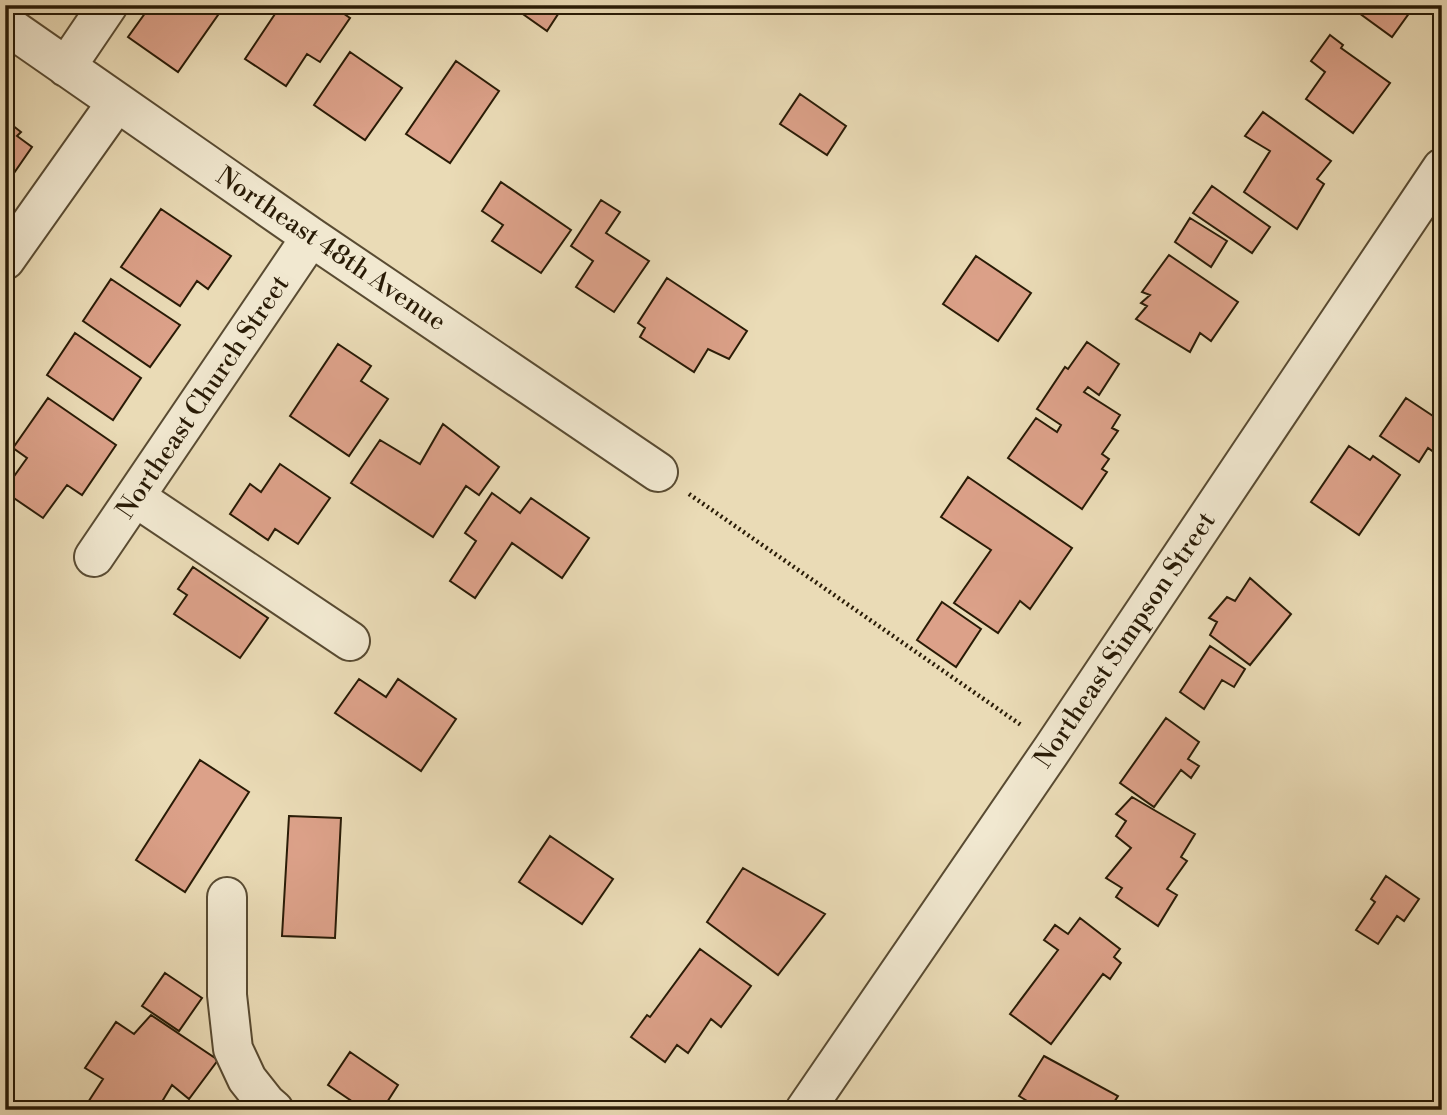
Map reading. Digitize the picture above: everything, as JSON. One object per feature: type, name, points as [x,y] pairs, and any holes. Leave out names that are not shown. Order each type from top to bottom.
[{"type":"street","points":[[66,66],[108,5]]},
{"type":"street","name":"Northeast 48th Avenue","points":[[5,24],[311,237],[658,472]]},
{"type":"street","points":[[5,260],[117,102]]},
{"type":"street","name":"Northeast Simpson Street","points":[[805,1110],[1053,748],[1442,168]]},
{"type":"street","name":"Northeast Church Street","points":[[94,557],[311,237]]},
{"type":"street","points":[[135,497],[350,642]]},
{"type":"street","points":[[227,897],[227,995],[233,1049],[247,1079],[270,1106]]},
{"type":"path","points":[[658,472],[1053,748]]},
{"type":"building","points":[[151,5],[225,5],[178,72],[128,37]]},
{"type":"building","points":[[281,5],[331,5],[350,18],[320,62],[307,54],[286,86],[245,59]]},
{"type":"building","points":[[510,5],[564,5],[547,31]]},
{"type":"building","points":[[1348,5],[1415,5],[1392,37]]},
{"type":"building","points":[[1330,35],[1343,45],[1341,48],[1390,83],[1353,133],[1306,99],[1325,72],[1311,61]]},
{"type":"building","points":[[350,52],[402,88],[365,140],[314,105]]},
{"type":"building","points":[[456,61],[499,91],[450,163],[406,134]]},
{"type":"building","points":[[800,94],[846,126],[827,155],[780,124]]},
{"type":"building","points":[[1263,112],[1331,161],[1317,179],[1324,184],[1297,229],[1244,192],[1270,151],[1245,136]]},
{"type":"building","points":[[12,125],[21,132],[17,136],[32,147],[5,186],[5,128],[8,130]]},
{"type":"building","points":[[501,182],[571,230],[541,273],[492,241],[503,225],[482,211]]},
{"type":"building","points":[[1212,186],[1270,227],[1252,253],[1193,213]]},
{"type":"building","points":[[601,200],[620,212],[606,233],[649,261],[614,312],[576,287],[593,261],[571,246]]},
{"type":"building","points":[[161,209],[231,256],[208,289],[197,281],[180,306],[121,267]]},
{"type":"building","points":[[1190,218],[1227,241],[1211,267],[1175,242]]},
{"type":"building","points":[[1169,255],[1238,302],[1211,341],[1200,333],[1190,352],[1136,319],[1147,306],[1141,303],[1150,295],[1142,292]]},
{"type":"building","points":[[976,256],[1031,293],[998,341],[943,304]]},
{"type":"building","points":[[667,278],[747,331],[729,359],[708,349],[694,372],[640,337],[645,328],[638,323]]},
{"type":"building","points":[[111,279],[180,325],[150,367],[83,321]]},
{"type":"building","points":[[75,333],[141,378],[113,420],[47,375]]},
{"type":"building","points":[[1087,342],[1119,364],[1099,395],[1088,387],[1084,392],[1120,415],[1112,428],[1118,431],[1102,454],[1109,459],[1102,469],[1107,472],[1082,509],[1008,458],[1036,418],[1057,432],[1061,425],[1037,409],[1065,367],[1068,369]]},
{"type":"building","points":[[338,344],[371,366],[361,381],[388,399],[349,456],[290,416]]},
{"type":"building","points":[[48,398],[116,445],[82,495],[67,485],[43,518],[5,492],[5,489],[27,458],[13,448]]},
{"type":"building","points":[[1406,398],[1442,422],[1442,458],[1428,448],[1419,462],[1380,436]]},
{"type":"building","points":[[443,424],[499,467],[479,495],[466,486],[433,537],[351,483],[380,440],[420,464]]},
{"type":"building","points":[[1349,446],[1370,460],[1373,456],[1400,475],[1359,535],[1311,502]]},
{"type":"building","points":[[280,464],[330,498],[298,544],[275,529],[268,540],[230,514],[250,484],[261,492]]},
{"type":"building","points":[[968,477],[1072,548],[1030,609],[1020,601],[998,633],[954,603],[991,550],[941,517]]},
{"type":"building","points":[[492,493],[520,513],[531,498],[589,538],[562,578],[512,543],[475,598],[450,581],[476,541],[465,533]]},
{"type":"building","points":[[193,567],[268,618],[240,658],[174,614],[187,595],[178,589]]},
{"type":"building","points":[[1250,578],[1291,614],[1250,665],[1210,635],[1217,622],[1209,618],[1227,597],[1235,601]]},
{"type":"building","points":[[942,602],[981,629],[956,667],[917,640]]},
{"type":"building","points":[[1210,646],[1245,669],[1234,687],[1222,680],[1204,709],[1180,692]]},
{"type":"building","points":[[359,679],[386,697],[398,679],[456,719],[421,771],[335,713]]},
{"type":"building","points":[[1166,718],[1199,742],[1188,759],[1199,766],[1191,778],[1181,770],[1154,807],[1120,783]]},
{"type":"building","points":[[200,760],[249,792],[185,892],[136,860]]},
{"type":"building","points":[[1132,797],[1195,834],[1181,857],[1187,861],[1167,889],[1177,895],[1158,926],[1116,897],[1122,888],[1106,878],[1131,848],[1116,836],[1126,821],[1116,814]]},
{"type":"building","points":[[289,816],[341,818],[335,938],[282,936]]},
{"type":"building","points":[[550,836],[613,879],[582,924],[519,882]]},
{"type":"building","points":[[743,868],[825,914],[778,975],[707,922]]},
{"type":"building","points":[[1386,876],[1419,899],[1404,921],[1397,916],[1378,944],[1356,930],[1375,902],[1371,899]]},
{"type":"building","points":[[1080,918],[1120,949],[1114,957],[1121,963],[1110,979],[1103,974],[1051,1044],[1010,1014],[1058,950],[1044,940],[1055,925],[1068,934]]},
{"type":"building","points":[[700,949],[751,986],[721,1027],[711,1019],[688,1053],[677,1045],[665,1062],[631,1037],[647,1015],[650,1017]]},
{"type":"building","points":[[165,973],[202,998],[179,1031],[142,1006]]},
{"type":"building","points":[[151,1015],[218,1060],[189,1099],[172,1085],[157,1110],[151,1110],[147,1106],[144,1110],[83,1110],[103,1079],[85,1068],[116,1022],[134,1034]]},
{"type":"building","points":[[350,1052],[398,1085],[382,1110],[365,1110],[328,1085]]},
{"type":"building","points":[[1044,1056],[1118,1096],[1109,1110],[1042,1110],[1019,1096]]}]
